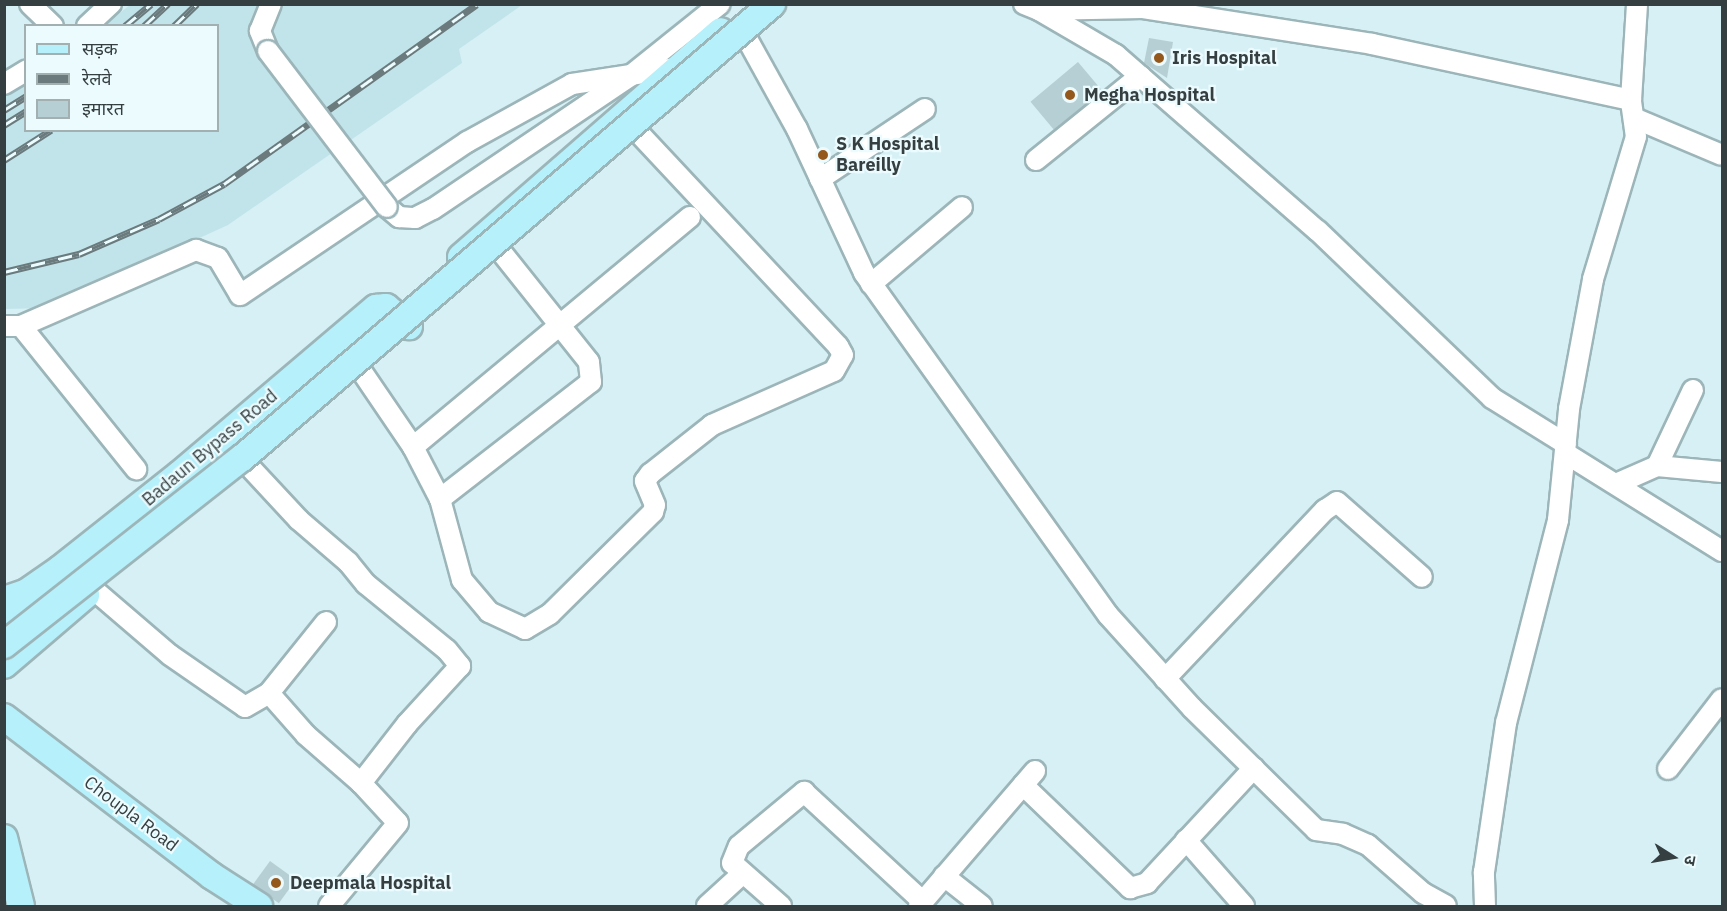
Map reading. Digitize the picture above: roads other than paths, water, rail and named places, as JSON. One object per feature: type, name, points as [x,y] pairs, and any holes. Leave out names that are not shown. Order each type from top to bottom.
[{"type":"main road","points":[[492,241],[677,68],[754,4]]},
{"type":"main road","points":[[4,645],[242,458],[772,4]]},
{"type":"main road","points":[[4,626],[67,587],[272,424],[394,316],[636,130],[784,4]]},
{"type":"main road","points":[[4,665],[360,369],[394,316]]},
{"type":"main road","name":"Badaun Bypass Road","points":[[4,600],[27,592],[60,569],[180,474],[394,316]]},
{"type":"main road","name":"Choupla Road","points":[[4,717],[212,876],[259,906]]},
{"type":"main road","points":[[4,838],[21,906]]},
{"type":"street","points":[[30,4],[51,24]]},
{"type":"street","points":[[89,24],[111,4]]},
{"type":"street","points":[[271,4],[260,30],[268,51],[387,207],[399,217],[416,218],[434,209],[630,76],[720,4]]},
{"type":"street","points":[[1485,906],[1484,872],[1506,723],[1558,520],[1566,448],[1593,279],[1636,137],[1633,109],[1637,4]]},
{"type":"street","points":[[1032,7],[1143,8],[1372,44],[1633,109],[1722,155]]},
{"type":"street","points":[[1032,7],[1116,55],[1318,231],[1492,398],[1616,484],[1722,551]]},
{"type":"street","points":[[746,37],[820,179],[871,284],[1108,615],[1166,679],[1316,830],[1343,834],[1368,845],[1423,893],[1446,906]]},
{"type":"street","points":[[136,469],[13,326],[196,250],[218,258],[240,295],[467,142],[572,84],[677,68]]},
{"type":"street","points":[[1036,160],[1140,76]]},
{"type":"street","points":[[820,179],[925,109]]},
{"type":"street","points":[[360,369],[413,447],[440,499],[462,580],[489,612],[512,626],[525,629],[550,614],[653,512],[656,505],[645,480],[650,474],[712,425],[824,378],[840,365],[843,355],[838,346],[636,130]]},
{"type":"street","points":[[871,284],[962,207]]},
{"type":"street","points":[[413,447],[561,327],[690,217]]},
{"type":"street","points":[[440,499],[591,382],[589,362],[492,241]]},
{"type":"street","points":[[1658,466],[1693,390]]},
{"type":"street","points":[[246,463],[299,520],[366,584],[447,650],[460,666],[407,724],[361,783]]},
{"type":"street","points":[[1616,484],[1658,466],[1722,472]]},
{"type":"street","points":[[1166,679],[1325,510],[1337,502],[1422,577]]},
{"type":"street","points":[[93,589],[170,655],[245,707],[269,693],[326,622]]},
{"type":"street","points":[[269,693],[306,735],[361,783],[398,823],[328,906]]},
{"type":"street","points":[[1668,769],[1722,699]]},
{"type":"street","points":[[781,906],[741,875],[732,863],[739,846],[804,792],[921,904],[1029,778],[1130,888],[1147,883],[1254,768]]},
{"type":"street","points":[[1186,840],[1244,906]]},
{"type":"street","points":[[707,906],[741,875]]},
{"type":"street","points":[[945,876],[982,906]]},
{"type":"railway","points":[[127,24],[151,4]]},
{"type":"railway","points":[[146,24],[168,4]]},
{"type":"railway","points":[[176,24],[197,4]]},
{"type":"railway","points":[[4,272],[79,254],[159,219],[224,184],[477,4]]},
{"type":"railway","points":[[4,110],[24,97]]},
{"type":"railway","points":[[4,125],[24,112]]},
{"type":"railway","points":[[4,160],[48,132]]},
{"type":"place","name":"Iris Hospital","points":[[1159,58]]},
{"type":"place","name":"Megha Hospital","points":[[1070,95]]},
{"type":"place","name":"S K Hospital Bareilly","points":[[823,155]]},
{"type":"place","name":"Deepmala Hospital","points":[[276,883]]}]
